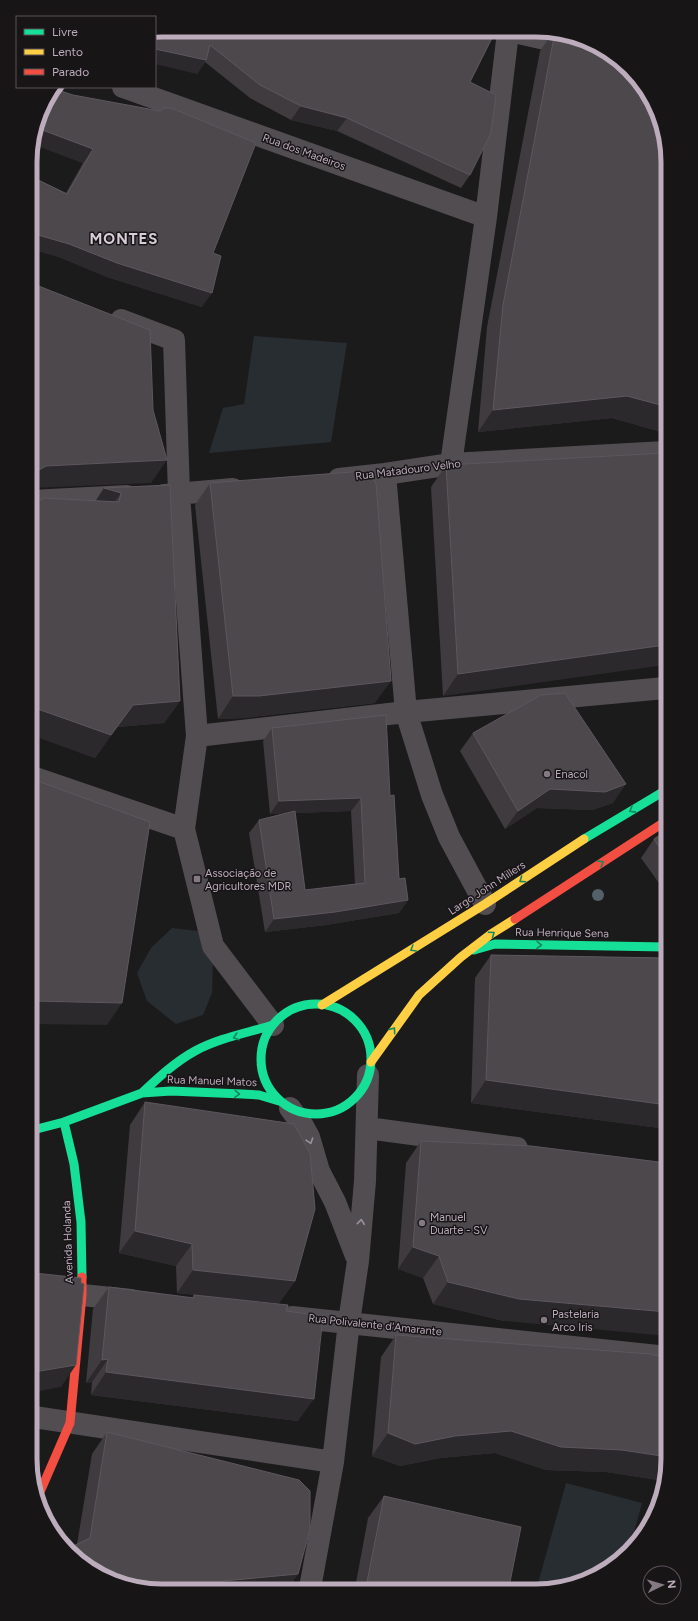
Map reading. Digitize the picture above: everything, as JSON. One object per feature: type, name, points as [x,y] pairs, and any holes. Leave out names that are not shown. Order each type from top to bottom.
[{"type":"main road","name":"Largo John Millers","points":[[322,1005],[485,904],[575,844],[661,793]]},
{"type":"main road","points":[[369,1069],[419,994],[461,957],[491,934],[661,824]]},
{"type":"main road","name":"Rua Henrique Sena","points":[[461,957],[476,949],[495,944],[661,947]]},
{"type":"main road","points":[[308,1005],[322,1005],[341,1011],[358,1024],[365,1035],[370,1048],[369,1069],[363,1088],[354,1099],[337,1110],[317,1114],[303,1113],[285,1104],[270,1090],[264,1077],[262,1050],[273,1025],[283,1015],[308,1005]]},
{"type":"main road","name":"Rua Manuel Matos","points":[[142,1093],[186,1056],[212,1044],[273,1025]]},
{"type":"main road","name":"Rua Manuel Matos","points":[[37,1129],[64,1122],[142,1093],[171,1091],[248,1094],[259,1095],[285,1104]]},
{"type":"main road","name":"Avenida Holanda","points":[[41,1491],[70,1423],[82,1295],[81,1222],[74,1164],[64,1122]]},
{"type":"street","points":[[451,464],[486,218],[507,37]]},
{"type":"street","points":[[536,37],[587,48]]},
{"type":"street","name":"Rua dos Madeiros","points":[[126,88],[486,218]]},
{"type":"street","points":[[102,312],[174,340],[178,494],[197,736],[184,829],[213,946],[273,1025]]},
{"type":"street","name":"Rua Matadouro Velho","points":[[322,480],[385,474],[451,464],[661,452]]},
{"type":"street","points":[[385,474],[406,712],[432,795],[449,837],[485,904]]},
{"type":"street","points":[[37,500],[178,494],[250,487]]},
{"type":"street","points":[[197,736],[406,712],[661,688]]},
{"type":"street","points":[[37,779],[184,829]]},
{"type":"street","points":[[311,1584],[333,1462],[349,1322],[358,1261],[365,1181],[369,1069]]},
{"type":"street","points":[[285,1104],[303,1126],[309,1137],[319,1172],[334,1202],[358,1261]]},
{"type":"street","points":[[367,1128],[533,1150]]},
{"type":"street","points":[[82,1295],[153,1302]]},
{"type":"street","name":"Rua Polivalente d'Amarante","points":[[270,1314],[661,1356]]},
{"type":"street","points":[[37,1418],[333,1462]]},
{"type":"shaded area","points":[[254,336],[347,343],[331,442],[209,453],[223,408],[244,404]]},
{"type":"shaded area","points":[[172,928],[198,931],[213,959],[212,993],[203,1015],[176,1024],[147,1001],[137,973],[151,948]]},
{"type":"shaded area","points":[[566,1483],[642,1503],[633,1538],[606,1563],[584,1575],[569,1580],[538,1584]]},
{"type":"building","points":[[156,37],[492,37],[470,82],[496,95],[491,133],[470,175],[347,118],[301,106],[260,85],[210,45],[206,60],[156,49]]},
{"type":"building","points":[[554,38],[561,39],[591,50],[606,58],[618,68],[635,86],[644,99],[652,114],[657,129],[661,162],[661,405],[627,396],[493,410],[503,305]]},
{"type":"building","points":[[60,91],[73,95],[160,111],[164,108],[171,108],[256,143],[213,253],[221,256],[212,293],[117,263],[69,244],[37,235],[37,179],[67,194],[93,149],[41,129],[46,114]]},
{"type":"building","points":[[37,285],[150,330],[153,410],[167,460],[46,466],[39,470],[37,469]]},
{"type":"building","points":[[661,453],[661,646],[458,674],[446,465]]},
{"type":"building","points":[[364,471],[376,483],[391,681],[259,696],[233,696],[210,483]]},
{"type":"building","points":[[170,485],[180,701],[133,705],[111,735],[37,709],[37,499],[42,500],[43,498],[119,502],[121,493],[104,488]]},
{"type":"building","points":[[565,693],[626,784],[605,792],[550,789],[518,811],[473,733],[541,695]]},
{"type":"building","points":[[386,715],[390,796],[394,795],[399,879],[405,878],[408,900],[335,912],[274,919],[259,820],[295,811],[305,890],[365,883],[361,798],[279,801],[272,728]]},
{"type":"building","points":[[37,781],[150,822],[122,1003],[37,1001]]},
{"type":"building","points":[[661,834],[661,850],[654,839]]},
{"type":"building","points":[[491,955],[661,958],[661,1104],[486,1080]]},
{"type":"building","points":[[145,1102],[294,1124],[310,1153],[315,1209],[295,1281],[193,1270],[192,1244],[135,1231]]},
{"type":"building","points":[[421,1141],[531,1146],[661,1162],[661,1311],[519,1299],[448,1282],[439,1256],[413,1247]]},
{"type":"building","points":[[37,1273],[81,1278],[81,1283],[84,1284],[76,1365],[37,1372]]},
{"type":"building","points":[[109,1287],[194,1298],[194,1295],[288,1305],[286,1311],[323,1316],[314,1399],[106,1372],[108,1359],[102,1360]]},
{"type":"building","points":[[396,1335],[650,1354],[661,1357],[661,1456],[622,1450],[561,1447],[511,1431],[455,1436],[415,1444],[388,1433]]},
{"type":"building","points":[[107,1432],[299,1480],[310,1491],[310,1529],[298,1574],[223,1581],[217,1584],[162,1584],[137,1582],[107,1571],[92,1563],[73,1546],[90,1538]]},
{"type":"building","points":[[384,1496],[521,1527],[510,1584],[367,1584]]},
{"type":"traffic: fast","points":[[584,839],[661,793]]},
{"type":"traffic: fast","points":[[474,950],[495,944],[661,947]]},
{"type":"traffic: fast","points":[[316,1004],[337,1009],[355,1020],[366,1038],[371,1059],[366,1080],[355,1098],[337,1109],[316,1114],[295,1109],[277,1098],[266,1080],[261,1059],[266,1038],[277,1020],[295,1009],[316,1004]]},
{"type":"traffic: fast","points":[[142,1093],[174,1065],[204,1046],[273,1025]]},
{"type":"traffic: fast","points":[[37,1129],[64,1122],[142,1093],[171,1091],[242,1094],[259,1095],[279,1101]]},
{"type":"traffic: fast","points":[[64,1122],[74,1164],[81,1222],[82,1277]]},
{"type":"traffic: slow","points":[[322,1005],[485,904],[584,839]]},
{"type":"traffic: slow","points":[[371,1062],[419,995],[461,957],[491,934],[515,919]]},
{"type":"traffic: jam","points":[[515,919],[661,824]]},
{"type":"traffic: jam","points":[[41,1490],[70,1423],[82,1295],[82,1277]]},
{"type":"place","name":"Enacol","points":[[547,774]]},
{"type":"place","name":"Associação de Agricultores MDR","points":[[197,879]]},
{"type":"place","name":"Manuel Duarte - SV","points":[[422,1223]]},
{"type":"place","name":"Pastelaria Arco Iris","points":[[544,1320]]},
{"type":"district","name":"MONTES","points":[[124,239]]}]
